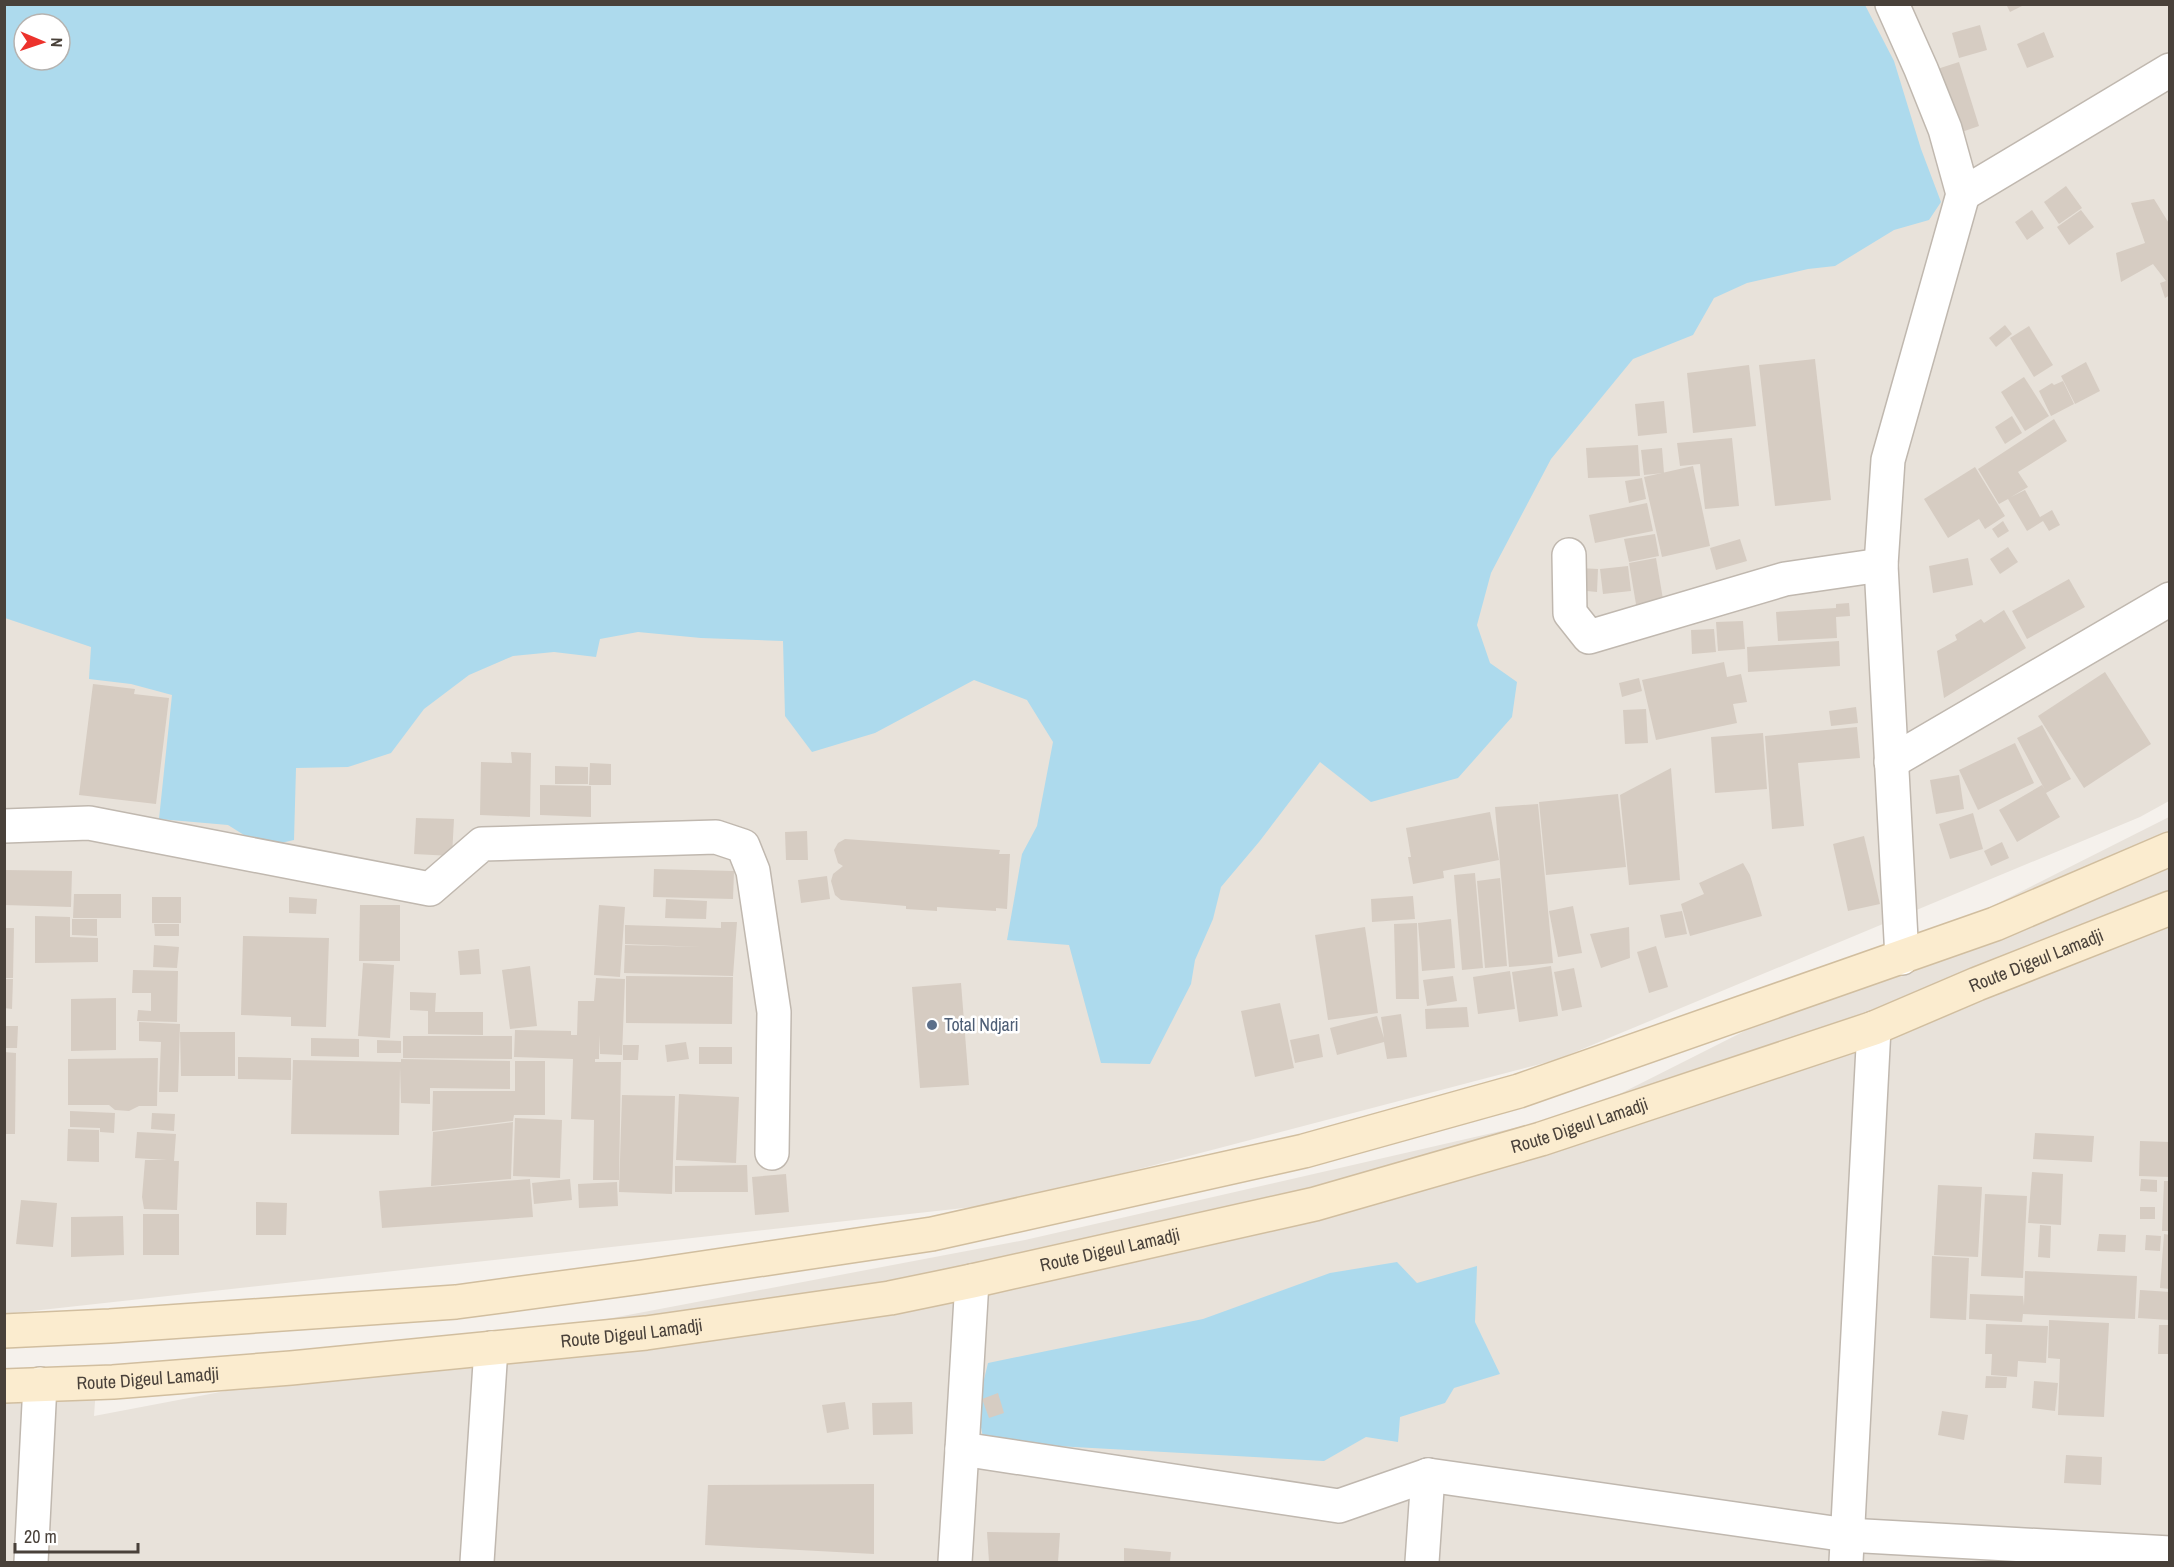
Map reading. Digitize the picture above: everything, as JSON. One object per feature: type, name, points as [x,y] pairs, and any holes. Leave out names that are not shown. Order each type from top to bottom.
[{"type":"main road","points":[[4,1331],[456,1302],[932,1234],[1304,1151],[1519,1091],[1995,924],[2169,849]]},
{"type":"main road","name":"Route Digeul Lamadji","points":[[4,1386],[113,1382],[291,1368],[646,1333],[890,1298],[972,1281],[1326,1201],[1541,1139],[1874,1028],[1977,984],[2169,908]]},
{"type":"street","points":[[1892,4],[1945,129],[1963,194],[1888,460],[1881,566],[1902,958]]},
{"type":"street","points":[[1963,194],[2169,70]]},
{"type":"street","points":[[1569,555],[1570,613],[1589,637],[1785,579],[1881,566]]},
{"type":"street","points":[[1891,762],[2169,599]]},
{"type":"street","points":[[4,826],[89,823],[430,889],[483,843],[716,837],[743,846],[753,871],[774,1012],[772,1153]]},
{"type":"street","points":[[1847,1549],[1874,1028]]},
{"type":"street","points":[[955,1563],[972,1281]]},
{"type":"street","points":[[477,1563],[491,1348]]},
{"type":"street","points":[[31,1563],[40,1384]]},
{"type":"street","points":[[962,1449],[1339,1506],[1428,1475],[1847,1549],[2169,1553]]},
{"type":"street","points":[[1422,1563],[1428,1475]]},
{"type":"shaded area","points":[[4,5],[2169,5],[2169,801],[2140,817],[1556,1060],[1009,1203],[5,1314]]},
{"type":"shaded area","points":[[2169,817],[2169,1562],[5,1562],[4,1390],[96,1388],[94,1416],[1025,1240],[1584,1112]]},
{"type":"water","points":[[5,5],[1865,5],[1894,61],[1921,149],[1941,202],[1929,220],[1894,230],[1835,266],[1808,269],[1747,283],[1714,298],[1693,335],[1633,359],[1551,459],[1491,573],[1477,625],[1490,663],[1517,682],[1512,717],[1458,778],[1371,802],[1320,762],[1259,842],[1221,887],[1213,919],[1195,960],[1191,984],[1150,1064],[1101,1063],[1069,945],[1007,940],[1022,854],[1037,826],[1053,742],[1027,700],[974,680],[875,733],[812,752],[785,716],[783,641],[701,638],[638,632],[600,639],[596,657],[554,652],[513,656],[469,675],[424,709],[391,753],[348,767],[296,768],[294,840],[263,847],[228,825],[159,819],[172,695],[131,684],[89,679],[91,647],[5,618]]},
{"type":"water","points":[[1397,1262],[1417,1283],[1477,1266],[1475,1322],[1500,1374],[1454,1388],[1445,1403],[1400,1417],[1398,1442],[1366,1437],[1324,1461],[984,1442],[977,1408],[988,1363],[1203,1319],[1330,1273]]},
{"type":"building","points":[[2006,4],[2026,4],[2010,12]]},
{"type":"building","points":[[1980,25],[1987,50],[1959,58],[1952,33]]},
{"type":"building","points":[[2044,32],[2054,57],[2027,68],[2017,44]]},
{"type":"building","points":[[1959,62],[1979,126],[1953,135],[1931,71]]},
{"type":"building","points":[[2066,186],[2082,208],[2059,224],[2044,202]]},
{"type":"building","points":[[2154,199],[2170,225],[2170,295],[2165,298],[2160,283],[2166,281],[2153,264],[2121,282],[2116,253],[2145,243],[2131,203]]},
{"type":"building","points":[[2032,210],[2044,228],[2027,240],[2015,222]]},
{"type":"building","points":[[2081,210],[2094,227],[2069,245],[2057,227]]},
{"type":"building","points":[[2005,325],[2012,334],[1996,347],[1989,338]]},
{"type":"building","points":[[2029,326],[2053,365],[2034,377],[2010,338]]},
{"type":"building","points":[[1815,359],[1831,500],[1775,506],[1759,365]]},
{"type":"building","points":[[2086,362],[2100,391],[2075,404],[2061,376]]},
{"type":"building","points":[[1749,365],[1756,426],[1693,433],[1687,373]]},
{"type":"building","points":[[2024,377],[2049,416],[2025,431],[2001,392]]},
{"type":"building","points":[[2063,381],[2074,404],[2051,416],[2039,391],[2052,383],[2054,385]]},
{"type":"building","points":[[1664,401],[1667,433],[1638,436],[1635,404]]},
{"type":"building","points":[[2012,416],[2022,433],[2005,444],[1995,427]]},
{"type":"building","points":[[2054,419],[2067,441],[2018,472],[2028,487],[2011,497],[2025,490],[2040,517],[2052,510],[2060,525],[2049,531],[2043,521],[2027,531],[2008,499],[1999,504],[1978,469]]},
{"type":"building","points":[[1732,438],[1739,506],[1705,509],[1700,464],[1680,466],[1677,443]]},
{"type":"building","points":[[1638,445],[1640,476],[1588,478],[1586,448]]},
{"type":"building","points":[[1662,448],[1664,473],[1644,475],[1641,450]]},
{"type":"building","points":[[1693,466],[1710,546],[1662,557],[1644,477]]},
{"type":"building","points":[[1975,467],[2005,516],[1985,529],[1979,519],[1948,538],[1924,499]]},
{"type":"building","points":[[1642,478],[1646,499],[1629,503],[1625,481]]},
{"type":"building","points":[[1647,503],[1653,531],[1595,543],[1589,515]]},
{"type":"building","points":[[2003,521],[2009,531],[1998,538],[1992,529]]},
{"type":"building","points":[[1655,534],[1659,556],[1629,562],[1624,539]]},
{"type":"building","points":[[1740,539],[1747,561],[1716,570],[1710,548]]},
{"type":"building","points":[[2008,547],[2018,562],[2000,574],[1990,559]]},
{"type":"building","points":[[1656,558],[1665,611],[1638,616],[1629,563]]},
{"type":"building","points":[[1968,558],[1973,585],[1933,593],[1929,566]]},
{"type":"building","points":[[1628,566],[1631,591],[1603,594],[1600,569]]},
{"type":"building","points":[[1579,568],[1598,569],[1597,592],[1577,590]]},
{"type":"building","points":[[2069,579],[2085,607],[2027,639],[2012,611]]},
{"type":"building","points":[[1849,603],[1850,616],[1836,617],[1837,638],[1778,641],[1776,612],[1836,608],[1836,604]]},
{"type":"building","points":[[2004,610],[2026,648],[1944,698],[1937,651],[1957,640],[1955,635],[1981,619],[1984,623]]},
{"type":"building","points":[[1743,621],[1745,649],[1718,651],[1716,622]]},
{"type":"building","points":[[1714,629],[1716,652],[1692,654],[1691,630]]},
{"type":"building","points":[[1839,641],[1840,666],[1748,672],[1747,647]]},
{"type":"building","points":[[1724,662],[1727,677],[1741,674],[1747,702],[1733,704],[1737,723],[1656,740],[1642,680]]},
{"type":"building","points":[[2105,672],[2151,744],[2084,788],[2038,716]]},
{"type":"building","points":[[1639,678],[1642,691],[1622,697],[1619,683]]},
{"type":"building","points":[[93,684],[135,689],[134,694],[169,698],[156,804],[79,795]]},
{"type":"building","points":[[1856,707],[1858,723],[1831,726],[1829,711]]},
{"type":"building","points":[[1646,709],[1648,743],[1625,744],[1623,710]]},
{"type":"building","points":[[2042,725],[2071,779],[2046,793],[2060,817],[2017,842],[1999,810],[2042,785],[2045,790],[2017,738]]},
{"type":"building","points":[[1857,727],[1860,758],[1798,763],[1804,826],[1772,829],[1765,736]]},
{"type":"building","points":[[1763,733],[1767,789],[1715,793],[1711,737]]},
{"type":"building","points":[[2015,743],[2034,783],[1978,810],[1959,770]]},
{"type":"building","points":[[511,752],[531,753],[530,817],[480,815],[481,762],[512,763]]},
{"type":"building","points":[[590,763],[611,764],[611,785],[589,785]]},
{"type":"building","points":[[555,766],[588,767],[588,784],[555,784]]},
{"type":"building","points":[[1671,768],[1680,880],[1629,885],[1620,795]]},
{"type":"building","points":[[1959,775],[1964,809],[1936,814],[1930,780]]},
{"type":"building","points":[[540,785],[591,786],[591,817],[540,815]]},
{"type":"building","points":[[1618,794],[1626,867],[1546,875],[1539,802]]},
{"type":"building","points":[[1538,804],[1553,963],[1509,967],[1495,807]]},
{"type":"building","points":[[1490,812],[1499,860],[1443,871],[1444,878],[1413,884],[1406,828]]},
{"type":"building","points":[[1973,813],[1983,849],[1950,859],[1939,824]]},
{"type":"building","points":[[416,818],[454,819],[452,856],[414,854]]},
{"type":"building","points":[[807,831],[808,860],[786,860],[785,832]]},
{"type":"building","points":[[1864,836],[1880,904],[1848,911],[1833,844]]},
{"type":"building","points":[[845,839],[1000,850],[999,854],[1010,854],[1007,909],[996,908],[996,911],[937,907],[937,911],[841,900],[835,895],[831,881],[833,874],[843,866],[838,863],[834,850],[838,843]]},
{"type":"building","points":[[2002,842],[2009,858],[1991,866],[1984,851]]},
{"type":"building","points":[[1743,863],[1750,875],[1762,916],[1690,936],[1681,904],[1704,894],[1699,883]]},
{"type":"building","points":[[654,869],[734,871],[733,899],[653,897]]},
{"type":"building","points":[[4,870],[72,871],[71,907],[4,905]]},
{"type":"building","points":[[1475,873],[1483,968],[1462,970],[1454,875]]},
{"type":"building","points":[[827,876],[830,899],[801,903],[798,880]]},
{"type":"building","points":[[1500,878],[1507,966],[1485,968],[1477,881]]},
{"type":"building","points":[[74,894],[121,894],[121,918],[73,918]]},
{"type":"building","points":[[1413,896],[1415,919],[1372,922],[1371,899]]},
{"type":"building","points":[[152,897],[181,897],[181,923],[152,923]]},
{"type":"building","points":[[289,897],[317,899],[316,914],[289,913]]},
{"type":"building","points":[[666,899],[707,901],[706,919],[665,918]]},
{"type":"building","points":[[360,905],[400,905],[400,961],[359,961]]},
{"type":"building","points":[[599,905],[625,907],[620,977],[594,975]]},
{"type":"building","points":[[1573,906],[1582,953],[1558,957],[1549,911]]},
{"type":"building","points":[[1682,911],[1687,934],[1665,938],[1660,915]]},
{"type":"building","points":[[35,916],[70,917],[70,937],[98,938],[98,962],[35,963]]},
{"type":"building","points":[[72,919],[97,919],[97,936],[72,935]]},
{"type":"building","points":[[1451,919],[1455,968],[1422,971],[1418,923]]},
{"type":"building","points":[[721,922],[737,922],[733,976],[624,973],[625,945],[702,947],[625,944],[625,925],[721,928]]},
{"type":"building","points":[[1417,923],[1419,999],[1396,999],[1394,924]]},
{"type":"building","points":[[154,924],[179,924],[179,936],[155,936]]},
{"type":"building","points":[[1365,927],[1378,1013],[1328,1020],[1315,935]]},
{"type":"building","points":[[1629,927],[1630,958],[1601,968],[1590,934]]},
{"type":"building","points":[[4,928],[14,928],[13,978],[4,978]]},
{"type":"building","points":[[243,936],[329,938],[326,1027],[291,1026],[291,1017],[241,1015]]},
{"type":"building","points":[[154,945],[179,947],[177,968],[153,967]]},
{"type":"building","points":[[1656,946],[1668,987],[1649,993],[1637,952]]},
{"type":"building","points":[[479,949],[481,974],[460,975],[458,951]]},
{"type":"building","points":[[363,963],[394,965],[390,1038],[358,1036]]},
{"type":"building","points":[[530,966],[537,1026],[510,1029],[502,970]]},
{"type":"building","points":[[1551,966],[1558,1016],[1519,1022],[1512,972]]},
{"type":"building","points":[[1574,968],[1582,1007],[1562,1011],[1554,972]]},
{"type":"building","points":[[133,970],[178,971],[177,1022],[137,1021],[138,1010],[151,1011],[151,993],[132,993]]},
{"type":"building","points":[[1510,971],[1515,1009],[1478,1014],[1473,977]]},
{"type":"building","points":[[626,976],[733,977],[732,1024],[626,1023]]},
{"type":"building","points":[[1453,976],[1457,1001],[1427,1006],[1423,980]]},
{"type":"building","points":[[596,978],[625,979],[622,1055],[600,1054],[599,1035],[599,1059],[595,1059],[595,1062],[621,1062],[619,1180],[593,1180],[594,1120],[571,1119],[573,1059],[514,1057],[515,1030],[571,1031],[571,1035],[577,1035],[578,1001],[594,1001]]},
{"type":"building","points":[[4,979],[13,979],[12,1009],[4,1008]]},
{"type":"building","points":[[961,983],[969,1085],[920,1088],[912,987]]},
{"type":"building","points":[[410,992],[436,993],[435,1012],[483,1012],[483,1035],[428,1034],[428,1011],[410,1010]]},
{"type":"building","points":[[116,998],[116,1050],[71,1051],[71,999]]},
{"type":"building","points":[[1280,1003],[1294,1068],[1255,1077],[1241,1011]]},
{"type":"building","points":[[1467,1007],[1469,1027],[1426,1029],[1425,1009]]},
{"type":"building","points":[[1401,1014],[1407,1057],[1387,1059],[1384,1042],[1337,1055],[1330,1028],[1377,1016],[1384,1038],[1381,1017]]},
{"type":"building","points":[[139,1022],[180,1024],[178,1092],[159,1092],[161,1042],[139,1041]]},
{"type":"building","points":[[4,1026],[18,1026],[17,1048],[4,1048]]},
{"type":"building","points":[[180,1032],[235,1032],[235,1076],[181,1076]]},
{"type":"building","points":[[1319,1034],[1323,1057],[1295,1063],[1290,1040]]},
{"type":"building","points":[[403,1036],[512,1036],[512,1059],[403,1058]]},
{"type":"building","points":[[311,1038],[359,1039],[359,1057],[311,1056]]},
{"type":"building","points":[[377,1040],[401,1041],[401,1053],[377,1053]]},
{"type":"building","points":[[686,1042],[689,1059],[667,1062],[665,1045]]},
{"type":"building","points":[[623,1045],[639,1045],[638,1060],[623,1060]]},
{"type":"building","points":[[699,1047],[732,1047],[732,1064],[699,1064]]},
{"type":"building","points":[[4,1052],[16,1053],[15,1134],[4,1134]]},
{"type":"building","points":[[238,1057],[291,1058],[291,1080],[238,1079]]},
{"type":"building","points":[[158,1058],[157,1106],[139,1106],[129,1111],[115,1110],[109,1105],[68,1105],[68,1059]]},
{"type":"building","points":[[401,1059],[510,1061],[510,1089],[430,1088],[430,1104],[401,1103],[400,1067],[399,1135],[291,1134],[293,1060],[401,1062]]},
{"type":"building","points":[[515,1061],[545,1061],[545,1115],[514,1115],[513,1121],[432,1131],[433,1091],[515,1091]]},
{"type":"building","points":[[679,1094],[739,1097],[736,1163],[676,1160]]},
{"type":"building","points":[[622,1095],[675,1096],[672,1194],[619,1192]]},
{"type":"building","points":[[70,1111],[115,1113],[114,1133],[100,1132],[100,1128],[70,1127]]},
{"type":"building","points":[[152,1113],[175,1114],[174,1131],[151,1129]]},
{"type":"building","points":[[515,1118],[562,1120],[560,1178],[513,1176]]},
{"type":"building","points":[[513,1122],[511,1179],[431,1186],[433,1132]]},
{"type":"building","points":[[68,1129],[99,1130],[99,1162],[67,1161]]},
{"type":"building","points":[[137,1132],[176,1134],[174,1161],[179,1161],[177,1210],[144,1209],[142,1197],[145,1160],[167,1160],[135,1158]]},
{"type":"building","points":[[2035,1133],[2094,1136],[2092,1162],[2033,1159]]},
{"type":"building","points":[[2140,1141],[2170,1142],[2170,1177],[2139,1176]]},
{"type":"building","points":[[747,1165],[748,1192],[675,1192],[675,1166]]},
{"type":"building","points":[[2032,1172],[2063,1174],[2061,1225],[2028,1223]]},
{"type":"building","points":[[786,1174],[789,1212],[755,1215],[752,1177]]},
{"type":"building","points":[[530,1179],[533,1217],[382,1228],[379,1191]]},
{"type":"building","points":[[570,1179],[572,1200],[534,1204],[532,1183]]},
{"type":"building","points":[[2141,1179],[2157,1180],[2157,1192],[2140,1191]]},
{"type":"building","points":[[2164,1181],[2170,1181],[2170,1231],[2162,1231]]},
{"type":"building","points":[[617,1182],[618,1206],[579,1208],[578,1184]]},
{"type":"building","points":[[1938,1185],[1982,1187],[1978,1257],[1934,1255]]},
{"type":"building","points":[[1985,1194],[2027,1196],[2023,1278],[1981,1276]]},
{"type":"building","points":[[21,1200],[57,1203],[53,1247],[16,1244]]},
{"type":"building","points":[[256,1202],[287,1203],[286,1235],[256,1235]]},
{"type":"building","points":[[2140,1207],[2155,1207],[2155,1219],[2140,1219]]},
{"type":"building","points":[[143,1214],[179,1214],[179,1255],[143,1255]]},
{"type":"building","points":[[123,1216],[124,1255],[71,1257],[71,1217]]},
{"type":"building","points":[[2040,1225],[2051,1226],[2050,1258],[2038,1257]]},
{"type":"building","points":[[2099,1234],[2126,1235],[2125,1252],[2097,1251]]},
{"type":"building","points":[[2164,1234],[2170,1235],[2170,1289],[2160,1288]]},
{"type":"building","points":[[2146,1235],[2161,1236],[2160,1251],[2145,1250]]},
{"type":"building","points":[[1932,1256],[1969,1258],[1966,1320],[1930,1318]]},
{"type":"building","points":[[2025,1271],[2137,1276],[2135,1319],[2023,1314],[2022,1322],[1969,1319],[1970,1294],[2023,1296],[2024,1306]]},
{"type":"building","points":[[2140,1290],[2170,1292],[2170,1320],[2138,1318]]},
{"type":"building","points":[[2049,1320],[2109,1323],[2104,1417],[2058,1415],[2060,1359],[2048,1358]]},
{"type":"building","points":[[1986,1324],[2048,1326],[2046,1363],[2018,1361],[2017,1377],[1991,1375],[1992,1354],[1985,1354]]},
{"type":"building","points":[[2159,1325],[2170,1325],[2170,1354],[2158,1354]]},
{"type":"building","points":[[1986,1376],[2007,1377],[2006,1388],[1985,1388]]},
{"type":"building","points":[[2034,1381],[2058,1383],[2055,1411],[2032,1408]]},
{"type":"building","points":[[998,1393],[1004,1413],[989,1418],[982,1399]]},
{"type":"building","points":[[845,1402],[849,1429],[827,1433],[822,1405]]},
{"type":"building","points":[[912,1402],[913,1434],[873,1435],[872,1403]]},
{"type":"building","points":[[1942,1411],[1968,1415],[1964,1440],[1938,1435]]},
{"type":"building","points":[[2066,1455],[2102,1457],[2101,1485],[2064,1483]]},
{"type":"building","points":[[874,1484],[874,1554],[705,1545],[708,1485]]},
{"type":"building","points":[[987,1532],[1060,1533],[1058,1562],[989,1562]]},
{"type":"building","points":[[1124,1548],[1171,1552],[1170,1562],[1124,1562]]},
{"type":"place","name":"Total Ndjari","points":[[932,1025]]}]
